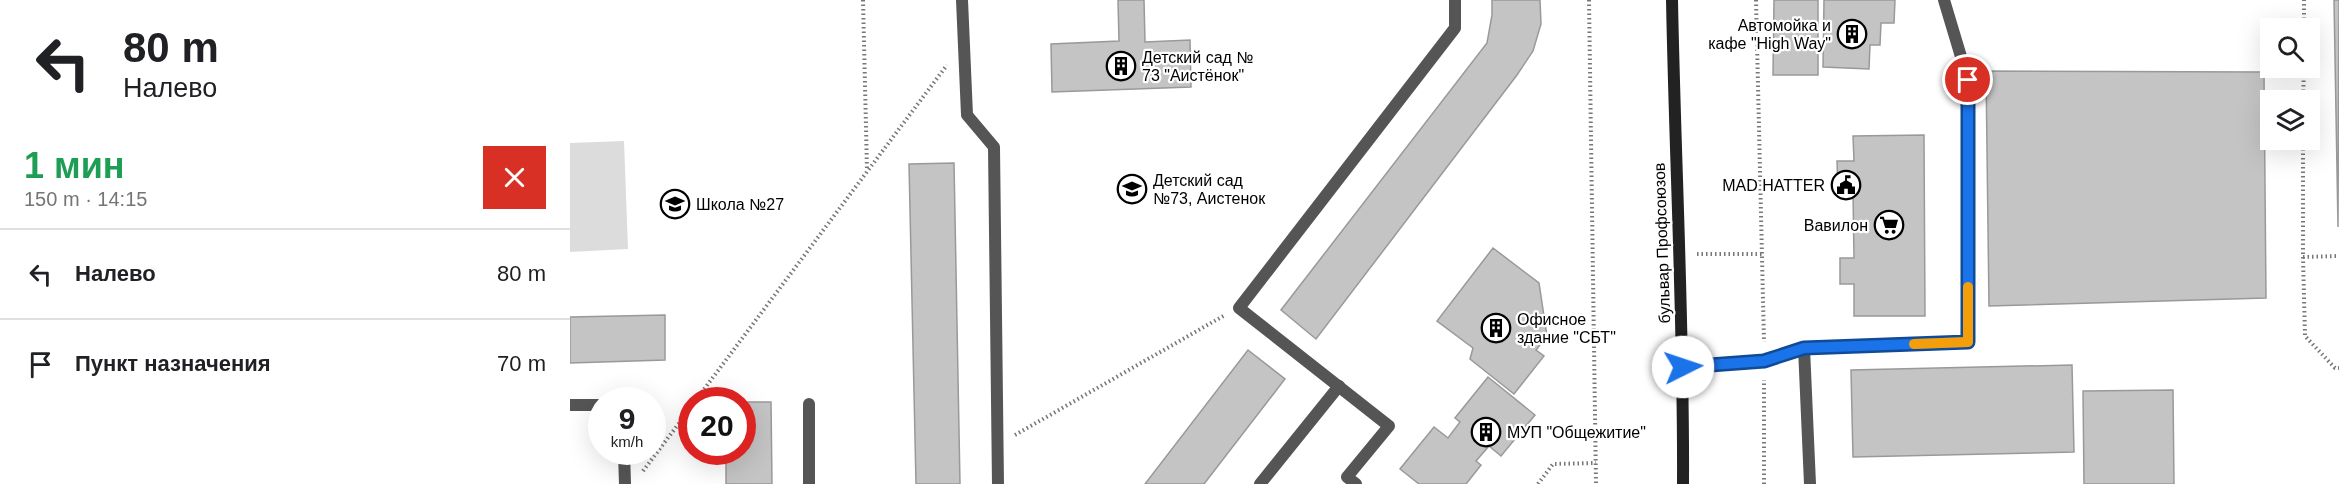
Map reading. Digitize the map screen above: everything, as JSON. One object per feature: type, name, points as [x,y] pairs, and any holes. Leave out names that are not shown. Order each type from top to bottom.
[{"type":"street","name":"бульвар Профсоюзов","points":[[1672,0],[1675,172],[1683,367],[1683,484]]},
{"type":"lane","points":[[962,0],[967,115],[994,147],[998,484]]},
{"type":"lane","points":[[1356,484],[1347,477],[1389,426],[1239,308],[1455,28],[1455,0]]},
{"type":"lane","points":[[1683,367],[1764,361],[1804,348],[1968,342],[1968,80],[1944,0]]},
{"type":"lane","points":[[1804,348],[1810,484]]},
{"type":"lane","points":[[1260,484],[1339,386]]},
{"type":"lane","points":[[808,404],[809,484]]},
{"type":"lane","points":[[570,405],[588,405]]},
{"type":"lane","points":[[624,465],[625,484]]},
{"type":"path","points":[[863,0],[867,172]]},
{"type":"path","points":[[1589,0],[1596,484]]},
{"type":"path","points":[[1756,0],[1764,361],[1764,484]]},
{"type":"path","points":[[2304,0],[2304,18]]},
{"type":"path","points":[[706,387],[964,42]]},
{"type":"path","points":[[2303,150],[2305,336],[2334,368],[2339,368]]},
{"type":"path","points":[[1720,253],[1762,254]]},
{"type":"path","points":[[2303,257],[2339,256]]},
{"type":"path","points":[[998,445],[1239,308]]},
{"type":"path","points":[[640,475],[678,425]]},
{"type":"path","points":[[1538,484],[1553,464],[1596,463]]},
{"type":"shaded area","points":[[624,141],[628,249],[570,252],[570,143]]},
{"type":"building","name":"Детский сад № 73 \"Аистёнок\"","points":[[1118,0],[1144,0],[1145,42],[1190,40],[1191,87],[1052,92],[1051,44],[1119,41]]},
{"type":"building","points":[[1492,0],[1540,0],[1541,24],[1533,51],[1316,339],[1281,310],[1487,43]]},
{"type":"building","points":[[1774,0],[1818,0],[1818,75],[1773,75]]},
{"type":"building","name":"Автомойка и кафе \"High Way\"","points":[[1824,0],[1895,0],[1894,23],[1881,23],[1880,45],[1870,45],[1869,69],[1823,67]]},
{"type":"building","points":[[2334,0],[2339,0],[2338,227]]},
{"type":"building","points":[[1986,71],[2260,72],[2260,78],[2264,78],[2264,90],[2260,90],[2260,150],[2265,150],[2266,298],[1989,306]]},
{"type":"building","name":"Вавилон","points":[[1924,135],[1925,316],[1854,316],[1854,284],[1840,284],[1840,258],[1854,258],[1853,192],[1838,192],[1837,161],[1854,161],[1853,136]]},
{"type":"building","points":[[954,163],[960,484],[916,484],[909,164]]},
{"type":"building","name":"Офисное здание \"СБТ\"","points":[[1493,248],[1539,283],[1547,336],[1536,350],[1544,356],[1514,394],[1470,359],[1473,348],[1437,321]]},
{"type":"building","points":[[665,315],[665,360],[570,363],[570,317]]},
{"type":"building","points":[[1248,350],[1285,379],[1204,484],[1145,484]]},
{"type":"building","points":[[2072,365],[2074,452],[1853,457],[1851,370]]},
{"type":"building","name":"МУП \"Общежитие\"","points":[[1488,377],[1535,415],[1501,456],[1489,446],[1476,461],[1481,465],[1466,484],[1419,484],[1400,469],[1434,427],[1448,438],[1460,422],[1455,418]]},
{"type":"building","points":[[2173,390],[2174,484],[2084,484],[2083,391]]},
{"type":"building","points":[[756,402],[771,402],[772,484],[726,484],[726,465],[756,465]]},
{"type":"slow traffic","points":[[1914,344],[1968,342],[1968,287]]},
{"type":"place","name":"Автомойка и кафе \"High Way\"","points":[[1852,34]]},
{"type":"place","name":"Детский сад № 73 \"Аистёнок\"","points":[[1121,66]]},
{"type":"place","name":"MAD HATTER","points":[[1846,185]]},
{"type":"place","name":"Детский сад №73, Аистенок","points":[[1132,189]]},
{"type":"place","name":"Школа №27","points":[[675,204]]},
{"type":"place","name":"Вавилон","points":[[1889,225]]},
{"type":"place","name":"Офисное здание \"СБТ\"","points":[[1496,328]]},
{"type":"place","name":"МУП \"Общежитие\"","points":[[1486,432]]},
{"type":"route","points":[[1683,367],[1764,361],[1804,348],[1968,342],[1968,80]]}]
